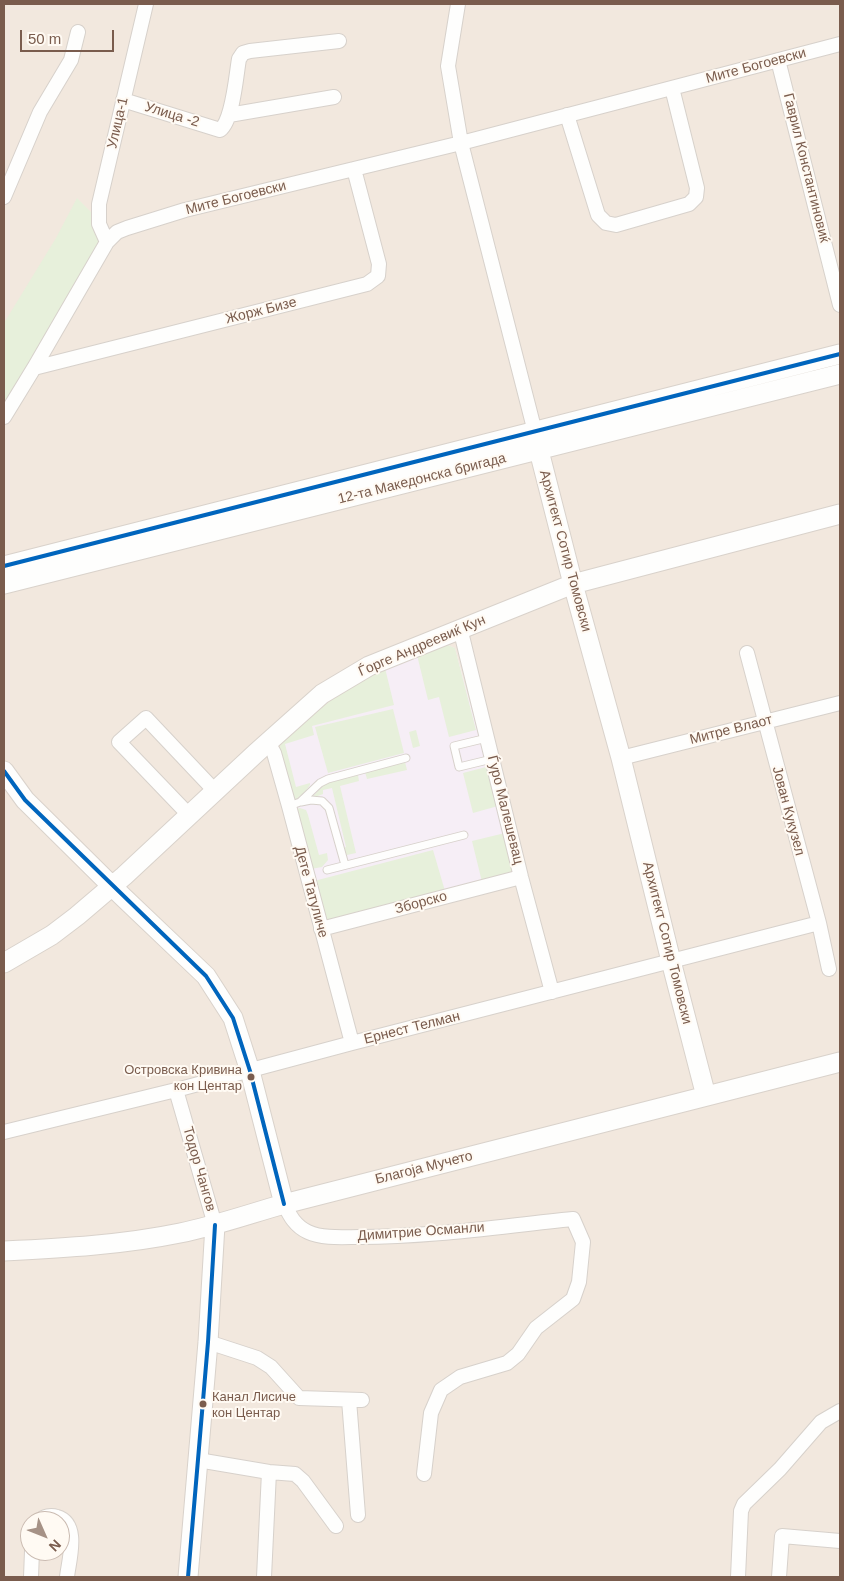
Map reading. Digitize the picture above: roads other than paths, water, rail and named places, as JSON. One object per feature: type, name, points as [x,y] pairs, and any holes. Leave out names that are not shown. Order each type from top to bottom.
[{"type":"street","name":"Улица-1","points":[[107,242],[99,224],[99,204],[146,4]]},
{"type":"street","name":"Архитект Сотир Томовски","points":[[458,4],[448,66],[461,143],[573,584],[621,758],[706,1096]]},
{"type":"street","points":[[4,197],[40,112],[71,60],[78,32]]},
{"type":"street","points":[[334,97],[229,115],[239,59],[242,53],[339,41]]},
{"type":"street","name":"Мите Богоевски","points":[[4,417],[107,242],[117,232],[157,218],[461,143],[840,44]]},
{"type":"street","name":"Гаврил Константиновиќ","points":[[778,60],[840,305]]},
{"type":"street","points":[[567,114],[598,215],[606,223],[616,225],[690,204],[696,198],[696,188],[672,88]]},
{"type":"street","name":"Улица -2","points":[[123,100],[220,130],[225,127],[229,115]]},
{"type":"street","name":"Жорж Бизе","points":[[34,368],[367,284],[378,276],[379,264],[354,170]]},
{"type":"street","name":"12-та Македонска бригада","points":[[4,584],[537,441],[840,354]]},
{"type":"street","name":"12-та Македонска бригада","points":[[4,566],[537,441],[840,374]]},
{"type":"street","name":"Ѓорге Андреевиќ Кун","points":[[4,963],[52,935],[112,887],[322,694],[369,666],[573,584],[840,514]]},
{"type":"street","name":"Ѓуро Малешевац","points":[[460,628],[521,877],[552,992]]},
{"type":"street","name":"Јован Кукузел","points":[[747,653],[819,924],[829,969]]},
{"type":"street","name":"Митре Влаот","points":[[621,758],[840,703]]},
{"type":"street","points":[[190,815],[119,742],[146,718],[215,791]]},
{"type":"street","name":"Дете Татуличе","points":[[268,742],[295,804],[321,929],[352,1043]]},
{"type":"street","points":[[4,771],[25,800],[112,887],[206,976],[233,1018],[250,1071],[284,1204]]},
{"type":"street","name":"Зборско","points":[[321,929],[521,877]]},
{"type":"street","name":"Ернест Телман","points":[[4,1132],[176,1090],[352,1043],[819,924]]},
{"type":"street","name":"Благоја Мучето","points":[[4,1251],[72,1247],[180,1233],[215,1225],[284,1204],[840,1062]]},
{"type":"street","name":"Тодор Чангов","points":[[176,1090],[215,1225],[208,1342],[188,1577]]},
{"type":"street","name":"Димитрие Османли","points":[[284,1204],[292,1220],[309,1233],[333,1237],[429,1235],[573,1219],[583,1242],[579,1282],[573,1299],[536,1328],[518,1354],[507,1363],[460,1377],[441,1390],[431,1414],[424,1474]]},
{"type":"street","points":[[208,1342],[257,1358],[271,1367],[301,1403],[356,1400],[358,1514]]},
{"type":"street","points":[[738,1577],[741,1511],[744,1504],[780,1468],[821,1422],[840,1411]]},
{"type":"street","points":[[198,1460],[269,1472],[296,1474],[336,1526]]},
{"type":"street","points":[[264,1577],[269,1472]]},
{"type":"street","points":[[70,1527],[72,1532],[70,1550]]},
{"type":"street","points":[[779,1577],[782,1536],[840,1541]]},
{"type":"street","points":[[31,1577],[32,1561]]},
{"type":"street","points":[[67,1577],[69,1561]]},
{"type":"lane","points":[[487,738],[454,746],[459,767],[492,759]]},
{"type":"lane","points":[[295,804],[320,783],[328,779],[406,758]]},
{"type":"lane","points":[[295,804],[311,800],[322,801],[328,808],[345,865]]},
{"type":"lane","points":[[327,870],[464,835]]},
{"type":"place","name":"Островска Кривина кон Центар","points":[[251,1077]]},
{"type":"place","name":"Канал Лисиче кон Центар","points":[[203,1404]]}]
